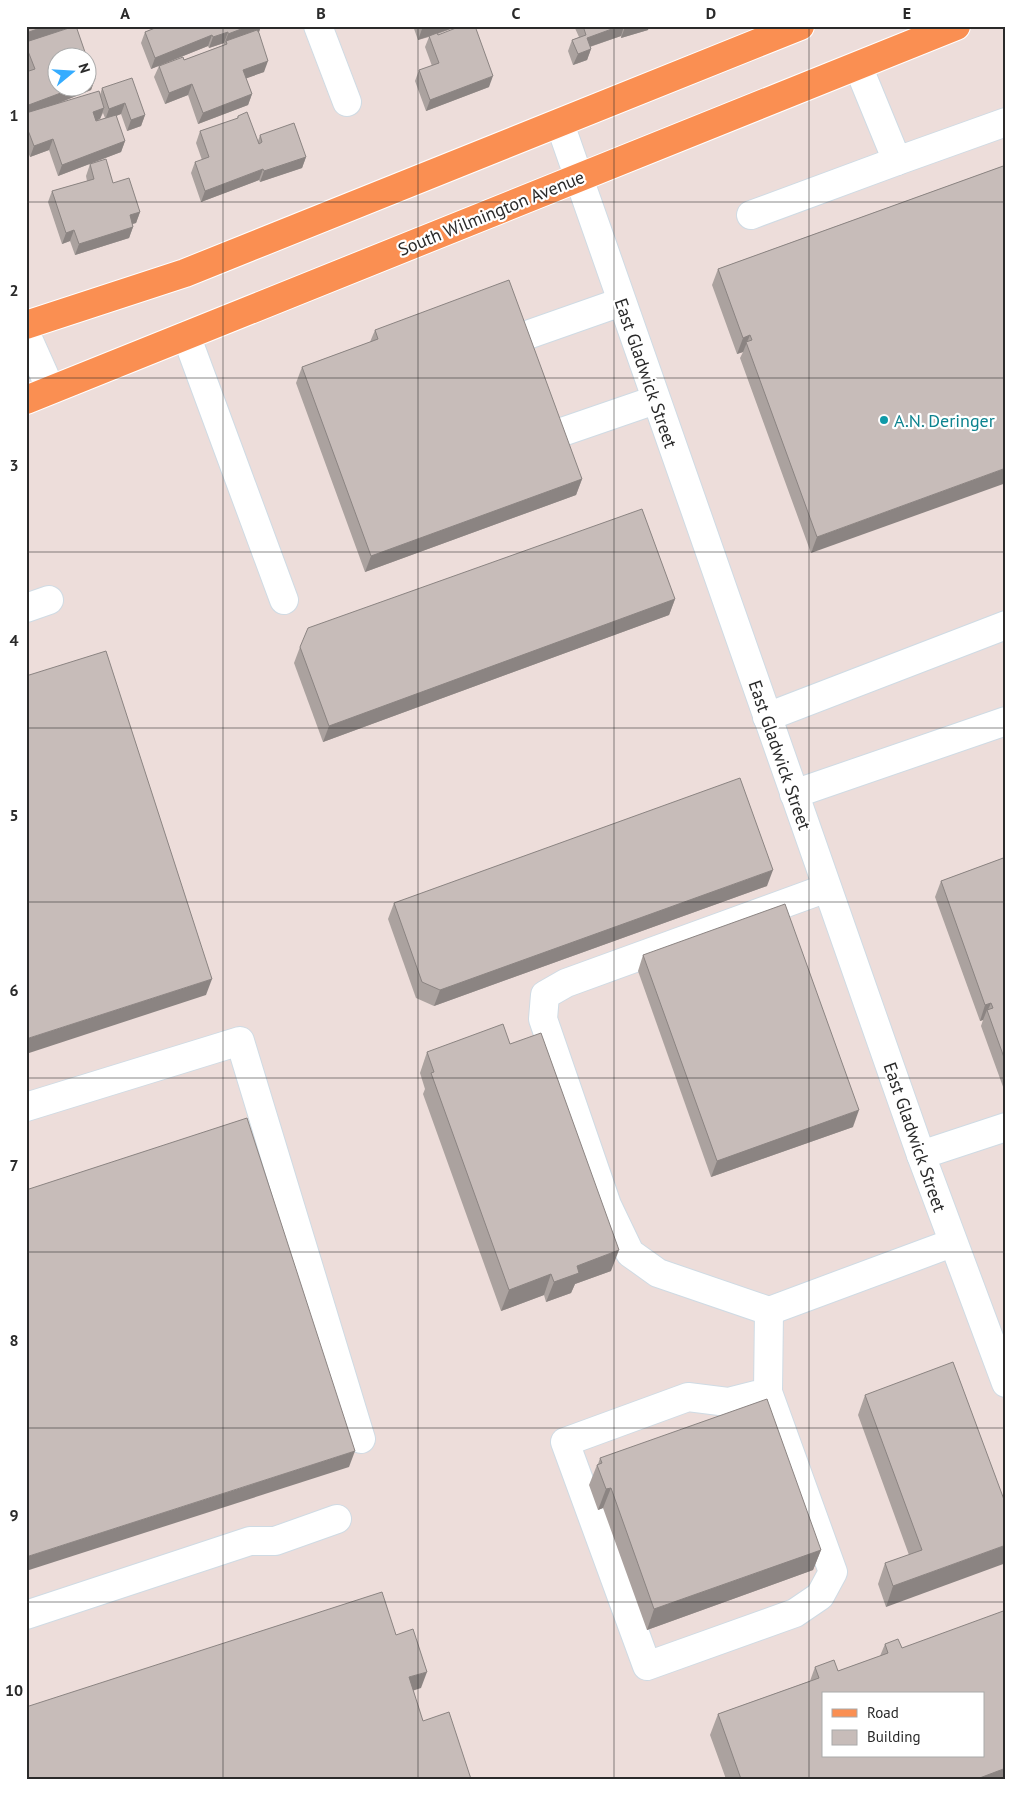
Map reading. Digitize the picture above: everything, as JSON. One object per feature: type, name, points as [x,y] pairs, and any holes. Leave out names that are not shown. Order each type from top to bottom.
[{"type":"main road","points":[[26,325],[186,273],[800,26]]},
{"type":"main road","name":"South Wilmington Avenue","points":[[38,395],[956,26]]},
{"type":"street","points":[[318,26],[347,102]]},
{"type":"street","points":[[858,66],[897,161]]},
{"type":"street","points":[[751,215],[1006,122]]},
{"type":"street","name":"East Gladwick Street","points":[[560,124],[655,400],[952,1243],[1006,1383]]},
{"type":"street","points":[[530,334],[621,302]]},
{"type":"street","points":[[26,334],[38,395]]},
{"type":"street","points":[[186,334],[284,600]]},
{"type":"street","points":[[562,432],[655,400]]},
{"type":"street","points":[[767,717],[1006,625]]},
{"type":"street","points":[[794,794],[1006,721]]},
{"type":"street","points":[[828,888],[566,983],[546,995],[542,1019],[607,1205],[630,1253],[658,1273],[769,1311],[952,1243]]},
{"type":"street","points":[[26,1107],[240,1042],[361,1439]]},
{"type":"street","points":[[921,1155],[1006,1127]]},
{"type":"street","points":[[768,1392],[728,1402],[688,1397],[565,1442],[647,1666],[796,1613],[820,1596],[833,1572],[768,1392],[769,1311]]},
{"type":"street","points":[[26,1615],[250,1541],[275,1541],[338,1519]]},
{"type":"building","points":[[26,26],[46,26],[26,33]]},
{"type":"building","points":[[76,26],[84,48],[48,48],[48,98],[26,106],[26,72],[35,69],[26,42]]},
{"type":"building","points":[[160,26],[249,26],[228,34],[228,32],[213,37],[212,35],[155,58],[145,32]]},
{"type":"building","points":[[461,26],[475,26],[493,76],[430,100],[419,70],[439,63],[429,36],[437,33],[438,35]]},
{"type":"building","points":[[583,26],[620,26],[587,38],[591,49],[578,54],[572,40],[586,35]]},
{"type":"building","points":[[257,30],[268,61],[243,70],[252,94],[203,113],[192,84],[169,93],[159,66],[183,57],[184,60],[227,44],[226,41]]},
{"type":"building","points":[[132,78],[145,115],[131,120],[125,103],[109,109],[102,88]]},
{"type":"building","points":[[98,91],[104,108],[93,112],[96,121],[116,115],[125,141],[62,165],[53,139],[34,146],[26,125],[26,113],[76,98],[98,98]]},
{"type":"building","points":[[247,112],[259,144],[262,142],[260,135],[294,123],[306,157],[264,171],[263,169],[205,191],[195,162],[209,157],[200,131],[238,118],[238,116]]},
{"type":"building","points":[[106,159],[113,183],[129,178],[140,212],[130,215],[133,227],[79,244],[74,230],[66,233],[52,191],[94,179],[90,164]]},
{"type":"building","name":"A.N. Deringer","points":[[1006,165],[1006,468],[817,537],[746,342],[752,340],[750,335],[743,338],[718,269]]},
{"type":"building","points":[[509,280],[582,479],[371,556],[302,367],[378,339],[375,330]]},
{"type":"building","points":[[642,509],[675,599],[329,726],[300,647],[308,628]]},
{"type":"building","points":[[106,651],[212,979],[26,1039],[26,676]]},
{"type":"building","points":[[740,778],[773,870],[440,990],[422,982],[394,903]]},
{"type":"building","points":[[1006,857],[1006,1063],[987,1010],[993,1008],[991,1003],[985,1005],[941,881]]},
{"type":"building","points":[[785,904],[859,1110],[717,1161],[643,955]]},
{"type":"building","points":[[503,1024],[510,1044],[541,1033],[619,1250],[577,1266],[579,1273],[554,1282],[551,1274],[509,1290],[431,1073],[434,1072],[427,1052]]},
{"type":"building","points":[[247,1118],[355,1451],[26,1557],[26,1190]]},
{"type":"building","points":[[953,1362],[1006,1505],[1006,1545],[893,1586],[885,1563],[922,1550],[865,1395]]},
{"type":"building","points":[[767,1399],[821,1550],[654,1609],[611,1488],[606,1489],[597,1465],[602,1463],[600,1458]]},
{"type":"building","points":[[382,1592],[396,1635],[413,1629],[427,1672],[409,1677],[423,1721],[449,1712],[471,1779],[26,1779],[26,1707]]},
{"type":"building","points":[[1006,1610],[1006,1768],[977,1779],[741,1779],[718,1714],[819,1678],[815,1667],[834,1660],[838,1671],[888,1653],[885,1644],[898,1639],[902,1648]]},
{"type":"place","name":"A.N. Deringer","points":[[884,420]]}]
